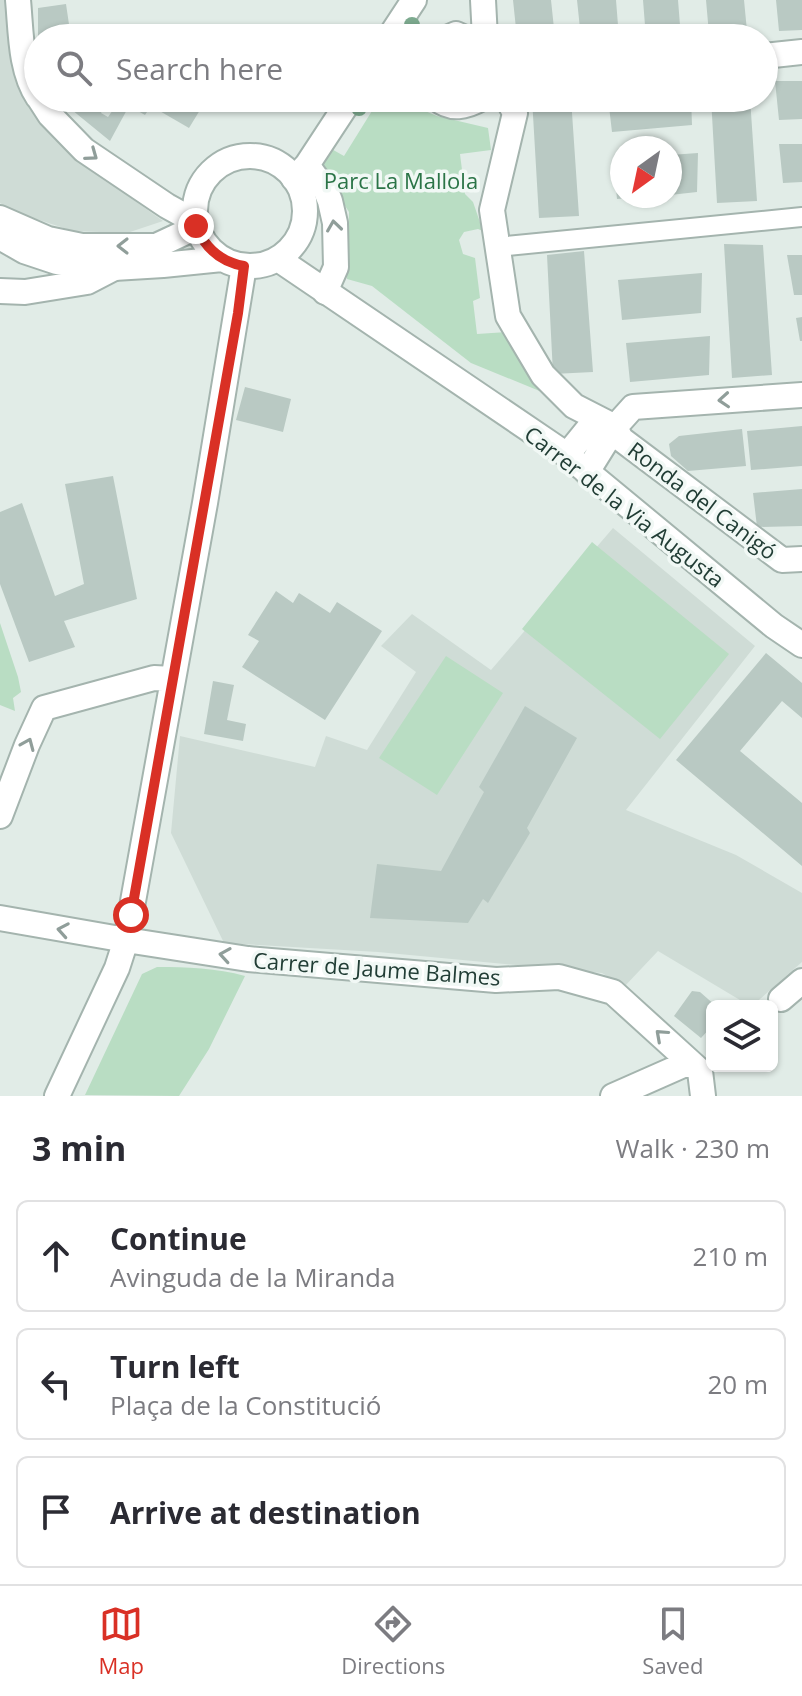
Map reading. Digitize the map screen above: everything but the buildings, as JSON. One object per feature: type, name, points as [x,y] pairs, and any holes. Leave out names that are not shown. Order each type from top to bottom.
[{"type":"street","points":[[18,0],[24,60]]},
{"type":"street","points":[[398,24],[414,0]]},
{"type":"street","points":[[483,0],[484,24]]},
{"type":"street","points":[[778,55],[802,52]]},
{"type":"street","points":[[48,112],[84,150],[197,226]]},
{"type":"street","points":[[0,237],[24,251],[57,262],[114,268],[233,262],[262,265],[278,259],[297,239],[304,222],[301,172],[342,112]]},
{"type":"street","points":[[514,112],[492,210],[508,316],[543,375],[574,406],[606,422]]},
{"type":"street","points":[[233,262],[207,246],[197,226],[195,205],[204,180],[216,167],[231,159],[248,156],[266,159],[301,172],[326,191],[335,223],[336,267],[325,292]]},
{"type":"street","points":[[497,247],[802,217]]},
{"type":"street","points":[[0,218],[48,239],[82,246],[156,246],[197,226]]},
{"type":"street","points":[[2,291],[25,280],[31,273],[34,261],[24,251]]},
{"type":"street","name":"Carrer de la Via Augusta","points":[[278,259],[567,455],[774,626],[802,645]]},
{"type":"street","points":[[57,1096],[117,968],[126,940],[238,313],[233,262]]},
{"type":"street","points":[[2,291],[25,292],[87,282],[114,268]]},
{"type":"street","name":"Ronda del Canigó","points":[[802,395],[633,407],[606,422],[621,439],[782,560],[802,559]]},
{"type":"street","points":[[567,455],[606,422]]},
{"type":"street","points":[[587,472],[606,422]]},
{"type":"street","points":[[0,816],[44,708],[154,678],[173,679]]},
{"type":"street","name":"Carrer de Jaume Balmes","points":[[0,918],[264,960],[496,980],[559,977],[613,992],[700,1071],[703,1096]]},
{"type":"street","points":[[781,999],[802,981]]},
{"type":"street","points":[[613,1096],[690,1062]]},
{"type":"shaded area","points":[[0,0],[8,0],[24,112],[38,112],[81,162],[163,221],[127,233],[73,231],[21,214],[0,203]]},
{"type":"shaded area","points":[[613,528],[755,646],[626,810],[736,855],[802,893],[802,962],[759,1000],[740,1000],[658,951],[624,987],[602,973],[378,952],[224,943],[171,833],[180,736],[315,767],[326,736],[367,750],[416,672],[381,646],[412,614],[491,670]]},
{"type":"green space","name":"Parc La Mallola","points":[[371,112],[427,112],[488,128],[491,150],[460,154],[465,194],[473,202],[483,231],[464,232],[459,240],[463,254],[475,258],[480,298],[473,301],[477,334],[507,332],[542,392],[471,363],[372,286],[347,279],[349,212],[318,164],[328,147],[344,156]]},
{"type":"green space","points":[[592,542],[729,654],[660,739],[522,629]]},
{"type":"green space","points":[[0,623],[21,692],[13,698],[15,711],[0,705]]},
{"type":"green space","points":[[446,656],[503,693],[437,795],[379,758]]},
{"type":"green space","points":[[157,967],[212,970],[245,976],[209,1049],[179,1096],[85,1095],[142,974]]},
{"type":"route","points":[[131,915],[244,266],[227,262],[214,253],[196,226]]}]
